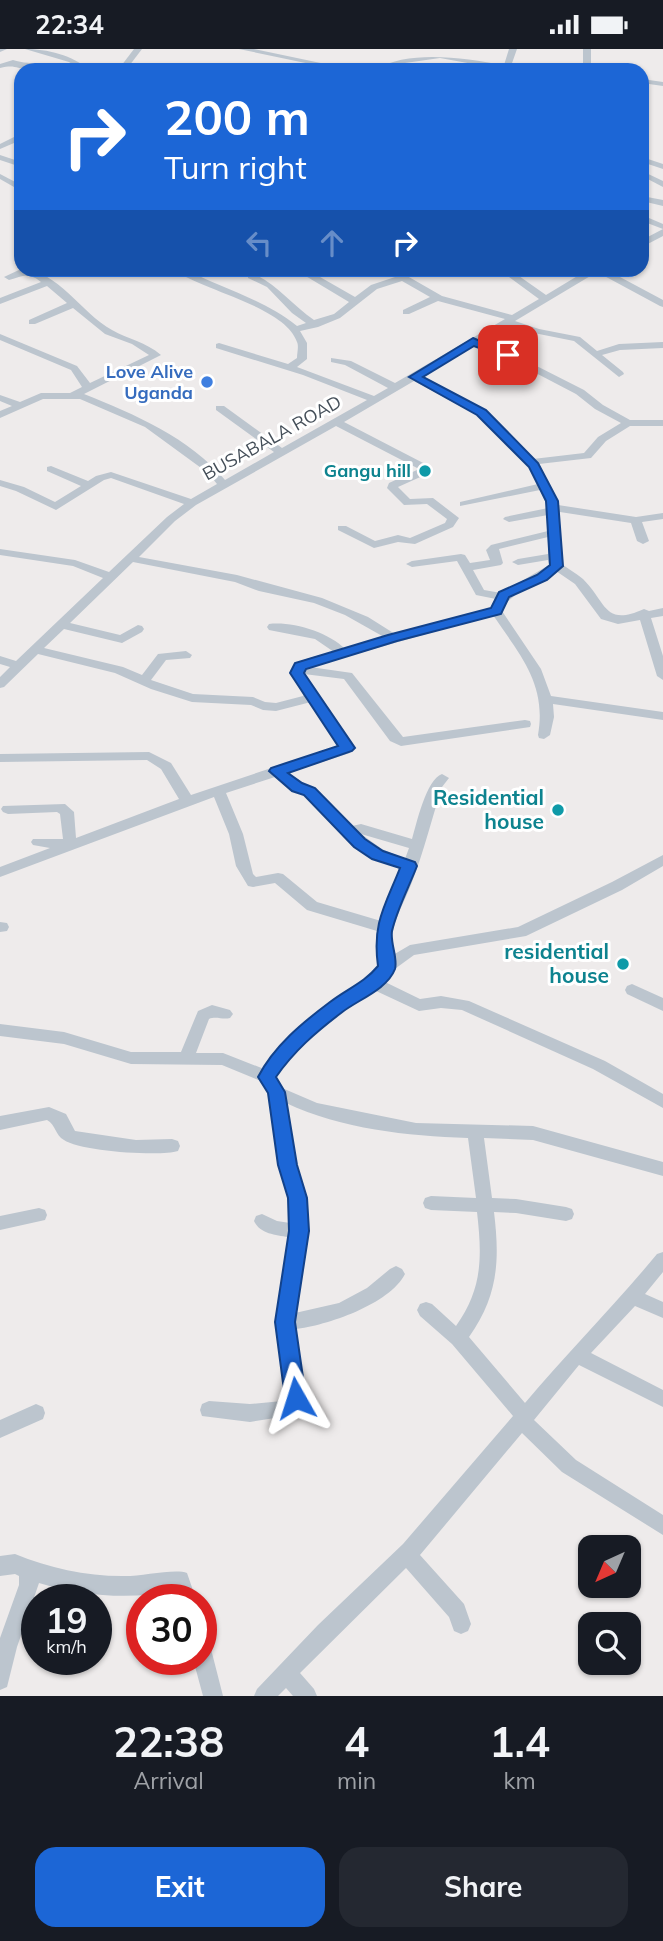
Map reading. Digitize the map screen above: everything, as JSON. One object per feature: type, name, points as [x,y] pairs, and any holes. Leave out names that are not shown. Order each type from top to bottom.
[{"type":"street","points":[[29,49],[60,55],[73,63]]},
{"type":"street","points":[[127,63],[138,49]]},
{"type":"street","points":[[243,49],[314,63]]},
{"type":"street","points":[[388,63],[434,56],[480,63]]},
{"type":"street","points":[[0,156],[14,162]]},
{"type":"street","points":[[9,277],[14,276]]},
{"type":"street","points":[[39,277],[108,332],[143,346],[156,357],[74,395]]},
{"type":"street","points":[[195,277],[278,314],[303,342],[304,357],[290,367]]},
{"type":"street","points":[[253,277],[270,285],[295,311],[315,325]]},
{"type":"street","points":[[313,277],[355,300]]},
{"type":"street","points":[[514,277],[546,299]]},
{"type":"street","name":"BUSABALA ROAD","points":[[0,684],[192,503],[376,400],[582,277]]},
{"type":"street","points":[[607,277],[663,304]]},
{"type":"street","points":[[294,330],[337,316],[374,287],[401,278],[438,297],[510,319],[537,331],[577,339],[619,374]]},
{"type":"street","points":[[0,301],[47,282]]},
{"type":"street","points":[[406,313],[438,297]]},
{"type":"street","points":[[32,322],[74,304]]},
{"type":"street","points":[[0,337],[74,368],[88,388]]},
{"type":"street","points":[[473,342],[508,355],[580,392],[599,407],[628,423],[663,423]]},
{"type":"street","points":[[596,354],[619,347],[663,345]]},
{"type":"street","points":[[219,346],[290,367],[376,400]]},
{"type":"street","points":[[334,361],[348,363],[396,388]]},
{"type":"street","points":[[415,377],[481,413],[531,462],[545,486],[554,510],[552,533],[555,561],[579,582],[605,616],[618,621],[644,613],[663,612]]},
{"type":"street","points":[[0,415],[41,396],[74,395],[149,425],[212,471],[223,484]]},
{"type":"street","points":[[0,398],[19,405]]},
{"type":"street","points":[[220,408],[280,452]]},
{"type":"street","points":[[336,422],[425,468],[423,472],[395,484],[392,488],[408,503],[429,500],[453,518],[449,525],[411,543],[398,538],[374,545],[342,528]]},
{"type":"street","points":[[531,462],[587,456],[602,439],[628,423]]},
{"type":"street","points":[[51,469],[89,485]]},
{"type":"street","points":[[0,483],[20,489],[54,507],[60,506],[105,475],[117,475],[192,503]]},
{"type":"street","points":[[464,504],[545,486]]},
{"type":"street","points":[[509,519],[554,510],[636,520],[663,516]]},
{"type":"street","points":[[636,520],[643,541]]},
{"type":"street","points":[[468,567],[495,564],[497,560],[492,550],[495,547],[552,533]]},
{"type":"street","points":[[0,552],[75,563],[111,577]]},
{"type":"street","points":[[412,564],[458,556],[464,559],[480,593],[502,597],[542,577],[555,561]]},
{"type":"street","points":[[131,558],[174,569],[239,579],[261,588],[343,608],[366,618],[393,638]]},
{"type":"street","points":[[518,562],[555,561]]},
{"type":"street","points":[[496,611],[502,597]]},
{"type":"street","points":[[0,872],[189,800],[347,748],[310,694],[297,673],[298,669],[305,663],[341,652],[496,611]]},
{"type":"street","points":[[496,611],[535,670],[548,699],[548,720],[544,735]]},
{"type":"street","points":[[644,613],[662,669]]},
{"type":"street","points":[[62,625],[122,639],[138,629]]},
{"type":"street","points":[[274,627],[322,637],[335,644],[341,652]]},
{"type":"street","points":[[35,650],[119,670],[183,697],[253,701],[263,706],[275,707],[302,702],[308,699],[310,694]]},
{"type":"street","points":[[144,681],[162,657],[186,655]]},
{"type":"street","points":[[0,660],[19,666]]},
{"type":"street","points":[[298,669],[348,676],[395,738],[401,741],[525,725]]},
{"type":"street","points":[[548,699],[663,716]]},
{"type":"street","points":[[0,758],[149,756],[170,768],[181,791],[189,800]]},
{"type":"street","points":[[276,771],[297,787],[310,792],[348,831],[378,855],[410,866]]},
{"type":"street","points":[[387,967],[383,940],[385,928],[410,866],[436,786],[442,778]]},
{"type":"street","points":[[218,791],[237,836],[239,852],[248,878],[253,882],[278,878],[312,906],[385,928]]},
{"type":"street","points":[[8,809],[64,809],[68,812],[70,844]]},
{"type":"street","points":[[348,831],[361,829],[416,845]]},
{"type":"street","points":[[38,842],[70,844]]},
{"type":"street","points":[[209,1410],[250,1413],[287,1409],[294,1402],[296,1388],[285,1322],[299,1231],[298,1198],[288,1165],[272,1085],[285,1050],[341,1003],[373,983],[387,967],[410,950],[521,932],[617,886],[663,860]]},
{"type":"street","points":[[373,983],[419,1005],[441,1002],[464,1005],[599,1065],[663,1102]]},
{"type":"street","points":[[632,990],[663,1005]]},
{"type":"street","points":[[186,1059],[203,1015],[212,1011],[225,1014]]},
{"type":"street","points":[[0,1030],[64,1038],[131,1058],[223,1059],[314,1109],[416,1130],[533,1133],[663,1169]]},
{"type":"street","points":[[0,1122],[49,1113],[61,1119],[65,1132],[71,1137],[136,1147],[172,1146]]},
{"type":"street","points":[[458,1338],[483,1298],[487,1252],[475,1131]]},
{"type":"street","points":[[431,1203],[537,1208],[566,1214]]},
{"type":"street","points":[[0,1223],[39,1215]]},
{"type":"street","points":[[261,1221],[274,1227],[299,1231]]},
{"type":"street","points":[[264,1696],[325,1632],[407,1555],[577,1355],[632,1297],[663,1259]]},
{"type":"street","points":[[285,1322],[315,1319],[345,1307],[382,1289],[396,1274]]},
{"type":"street","points":[[632,1297],[663,1310]]},
{"type":"street","points":[[426,1310],[458,1338],[523,1418],[569,1466],[663,1526]]},
{"type":"street","points":[[577,1355],[663,1399]]},
{"type":"street","points":[[0,1429],[36,1413]]},
{"type":"street","points":[[407,1555],[457,1611],[461,1624]]},
{"type":"street","points":[[0,1566],[16,1564],[50,1577],[126,1586]]},
{"type":"street","points":[[0,1680],[7,1647],[29,1585],[29,1570]]},
{"type":"street","points":[[163,1584],[180,1580],[181,1584]]},
{"type":"street","points":[[286,1672],[307,1696]]},
{"type":"street","points":[[208,1675],[213,1696]]},
{"type":"place","name":"Love Alive Uganda","points":[[207,382]]},
{"type":"place","name":"Gangu hill","points":[[425,471]]},
{"type":"place","name":"Residential house","points":[[558,810]]},
{"type":"place","name":"residential house","points":[[623,964]]},
{"type":"route","points":[[296,1398],[285,1322],[299,1231],[298,1198],[288,1165],[276,1092],[267,1077],[285,1050],[326,1014],[373,983],[387,967],[383,940],[385,928],[410,866],[378,855],[360,843],[310,792],[287,781],[276,771],[347,748],[297,673],[305,663],[496,611],[504,594],[542,577],[556,566],[552,533],[554,508],[534,465],[481,413],[415,377],[473,342],[508,355]]}]
